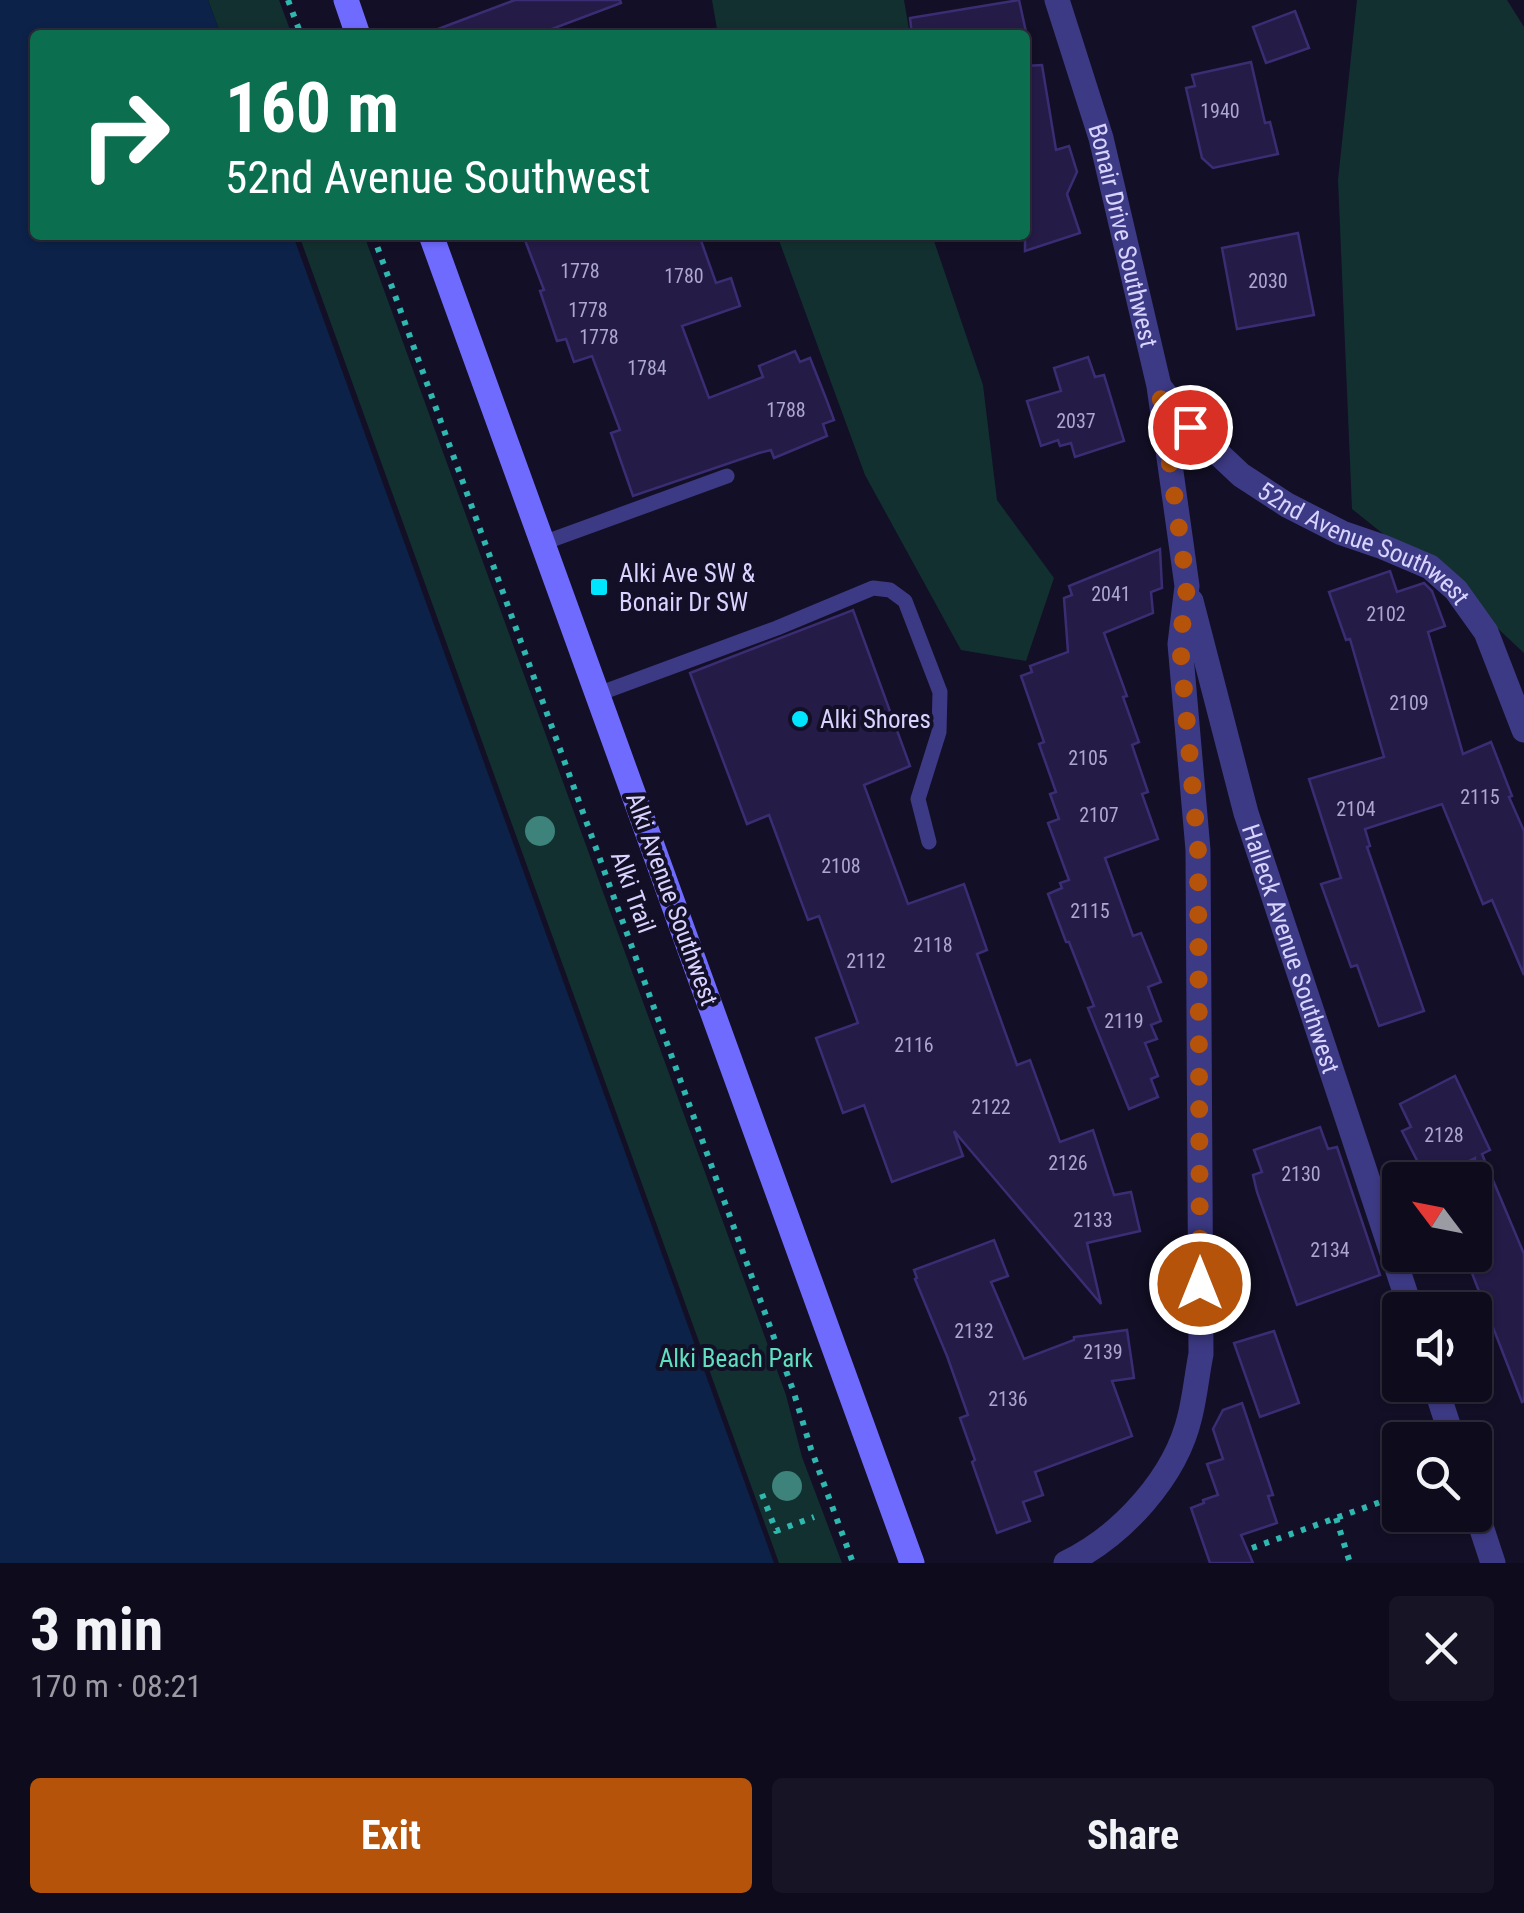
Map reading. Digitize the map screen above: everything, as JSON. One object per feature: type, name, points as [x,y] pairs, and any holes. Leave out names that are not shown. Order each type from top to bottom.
[{"type":"main road","points":[[346,0],[356,30]]},
{"type":"main road","name":"Alki Avenue Southwest","points":[[433,240],[912,1563]]},
{"type":"street","name":"Bonair Drive Southwest","points":[[1057,0],[1101,138],[1159,386],[1187,586],[1180,644],[1198,850],[1201,1354],[1190,1419],[1173,1459],[1147,1500],[1117,1531],[1066,1563]]},
{"type":"street","name":"52nd Avenue Southwest","points":[[1159,386],[1190,427],[1241,475],[1342,533],[1430,567],[1456,590],[1486,632],[1524,730]]},
{"type":"street","name":"Halleck Avenue Southwest","points":[[1187,586],[1246,813],[1404,1292]]},
{"type":"street","points":[[1483,1532],[1493,1563]]},
{"type":"lane","points":[[543,543],[727,476]]},
{"type":"lane","points":[[598,694],[874,588],[890,590],[905,602],[940,692],[939,732],[918,799],[929,842]]},
{"type":"path","points":[[288,0],[299,30]]},
{"type":"path","name":"Alki Trail","points":[[376,240],[853,1563]]},
{"type":"path","points":[[762,1494],[776,1531],[814,1517]]},
{"type":"path","points":[[1252,1548],[1382,1501]]},
{"type":"path","points":[[1336,1518],[1350,1563]]},
{"type":"green space","points":[[208,0],[279,0],[290,30],[219,30]]},
{"type":"green space","points":[[712,0],[904,0],[909,30],[717,30]]},
{"type":"green space","points":[[1357,0],[1507,0],[1524,27],[1524,653],[1476,608],[1352,509],[1338,180]]},
{"type":"green space","name":"Alki Beach Park","points":[[295,240],[366,240],[786,1395],[802,1457],[842,1563],[774,1563]]},
{"type":"green space","points":[[779,240],[934,240],[983,385],[997,500],[1054,578],[1026,661],[961,650],[865,475]]},
{"type":"water","points":[[0,0],[208,0],[219,30],[30,30],[30,240],[295,240],[774,1563],[0,1563]]},
{"type":"pier","points":[[295,240],[301,240],[779,1563],[774,1563]]},
{"type":"building","points":[[515,0],[621,3],[549,30],[435,30]]},
{"type":"building","points":[[1019,0],[1026,30],[911,30],[910,18]]},
{"type":"building","points":[[1295,11],[1309,48],[1266,63],[1253,27]]},
{"type":"building","points":[[1251,62],[1265,123],[1270,122],[1278,154],[1213,168],[1202,158],[1186,88],[1195,86],[1192,75]]},
{"type":"building","points":[[1042,65],[1056,150],[1069,146],[1077,172],[1067,194],[1080,233],[1025,251],[1025,240],[1030,240],[1030,66]]},
{"type":"building","points":[[1298,233],[1314,315],[1237,329],[1222,248]]},
{"type":"building","points":[[525,240],[701,240],[716,283],[731,278],[740,306],[682,326],[709,398],[763,377],[759,366],[795,351],[800,362],[810,358],[827,401],[834,420],[823,424],[827,436],[774,458],[771,450],[759,453],[633,496],[611,433],[620,430],[592,356],[574,362],[566,339],[557,341],[540,291],[544,290]]},
{"type":"building","points":[[1088,357],[1095,377],[1104,375],[1124,441],[1075,457],[1071,443],[1060,446],[1058,440],[1041,446],[1027,401],[1061,391],[1054,368]]},
{"type":"building","points":[[1160,549],[1162,588],[1151,592],[1153,613],[1104,633],[1127,696],[1123,697],[1139,742],[1132,745],[1148,792],[1142,794],[1158,839],[1105,858],[1133,936],[1141,933],[1161,982],[1148,987],[1161,1021],[1151,1025],[1157,1039],[1145,1043],[1158,1076],[1151,1079],[1158,1097],[1129,1109],[1088,1008],[1094,1006],[1048,894],[1069,880],[1048,823],[1059,819],[1050,794],[1056,792],[1021,676],[1032,672],[1030,666],[1068,652],[1064,598],[1072,595],[1069,586]]},
{"type":"building","points":[[1390,571],[1397,592],[1424,583],[1432,591],[1445,626],[1428,632],[1463,754],[1491,742],[1524,831],[1524,975],[1492,900],[1483,904],[1442,804],[1365,829],[1370,846],[1367,847],[1424,1011],[1379,1026],[1357,965],[1351,967],[1321,884],[1341,878],[1309,779],[1384,757],[1350,639],[1346,640],[1329,592]]},
{"type":"building","points":[[853,610],[910,766],[864,785],[908,904],[964,884],[987,950],[977,954],[1017,1065],[1030,1060],[1060,1142],[1093,1130],[1114,1195],[1131,1192],[1140,1231],[1087,1243],[1101,1304],[954,1131],[963,1156],[892,1182],[864,1105],[843,1113],[816,1038],[858,1023],[819,916],[808,920],[769,815],[747,824],[690,673]]},
{"type":"building","points":[[1455,1076],[1490,1150],[1482,1154],[1485,1162],[1475,1162],[1475,1158],[1467,1162],[1418,1162],[1402,1131],[1411,1127],[1400,1104]]},
{"type":"building","points":[[1320,1127],[1328,1149],[1337,1147],[1380,1275],[1297,1305],[1257,1192],[1253,1175],[1262,1172],[1254,1150]]},
{"type":"building","points":[[1492,1178],[1524,1254],[1522,1402],[1492,1325],[1492,1292],[1479,1292],[1471,1272],[1492,1272]]},
{"type":"building","points":[[994,1240],[1008,1276],[991,1282],[1024,1359],[1074,1337],[1127,1330],[1134,1378],[1112,1381],[1132,1436],[1035,1472],[1043,1495],[1023,1502],[1030,1521],[997,1533],[960,1418],[968,1415],[914,1270]]},
{"type":"building","points":[[1274,1331],[1299,1403],[1260,1417],[1234,1343]]},
{"type":"building","points":[[1242,1403],[1273,1495],[1268,1496],[1277,1523],[1241,1535],[1253,1563],[1210,1563],[1191,1508],[1218,1495],[1207,1464],[1223,1459],[1213,1429],[1223,1410]]},
{"type":"place","name":"Alki Ave SW & Bonair Dr SW","points":[[599,587]]},
{"type":"place","name":"Alki Shores","points":[[800,719]]},
{"type":"route","points":[[1190,427],[1159,386],[1187,586],[1180,644],[1198,850],[1200,1284]]}]
